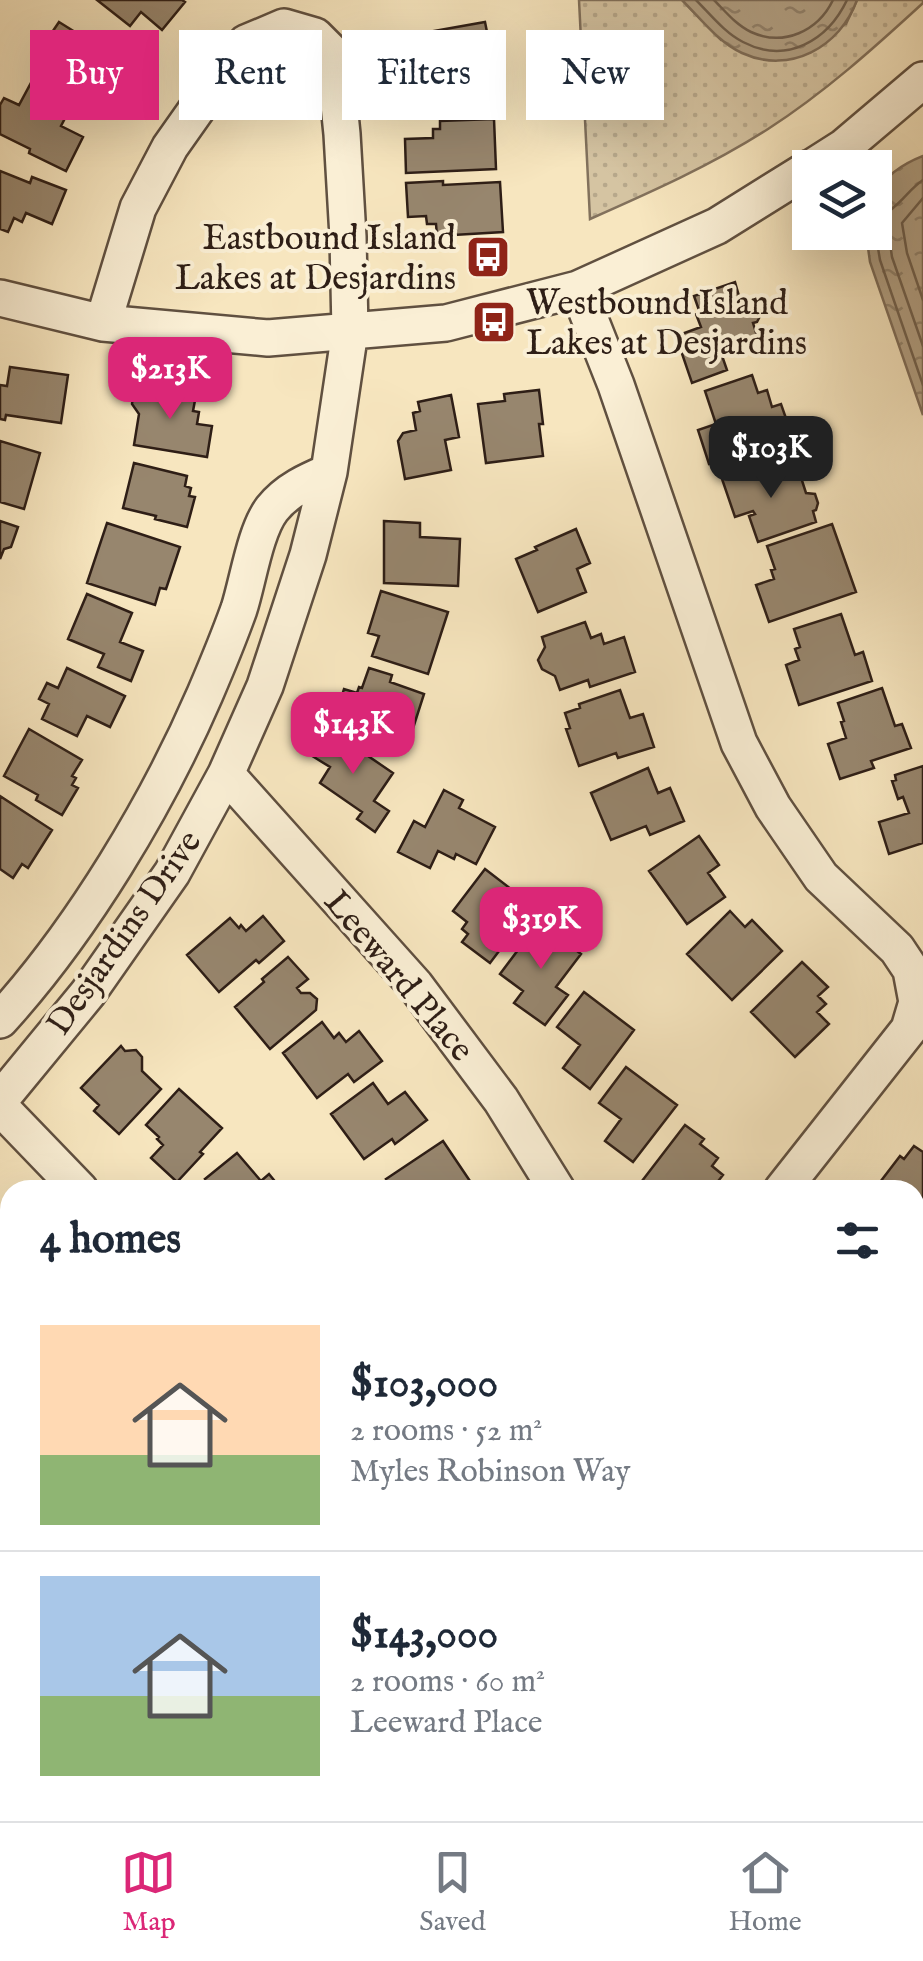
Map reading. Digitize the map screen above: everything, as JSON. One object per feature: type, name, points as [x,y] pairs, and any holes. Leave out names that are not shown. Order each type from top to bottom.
[{"type":"street","name":"Desjardins Drive","points":[[0,1103],[88,992],[172,872],[226,774],[265,686],[308,555],[329,472],[350,331],[347,220],[334,54],[315,36],[284,27],[246,43],[170,147],[138,208],[103,323]]},
{"type":"street","points":[[839,150],[923,80]]},
{"type":"street","points":[[0,298],[103,323],[268,338],[446,322],[578,289],[716,226],[792,179]]},
{"type":"street","points":[[578,289],[616,386],[739,743],[772,807],[821,877],[897,949],[912,970],[917,1002],[910,1028],[790,1180]]},
{"type":"street","name":"Desjardins Drive","points":[[0,1020],[99,892],[166,775],[204,695],[272,509],[300,484],[329,472]]},
{"type":"street","name":"Leeward Place","points":[[226,774],[415,985],[500,1100],[552,1180]]},
{"type":"street","points":[[0,1103],[71,1180]]},
{"type":"shaded area","points":[[579,0],[682,0],[721,40],[846,24],[857,0],[923,0],[829,85],[768,129],[703,166],[590,219],[585,120],[664,120],[664,30],[581,30]]},
{"type":"water","points":[[682,0],[857,0],[839,31],[826,43],[795,58],[778,61],[742,53],[725,43]]},
{"type":"water","points":[[923,156],[923,415],[868,250],[892,250],[892,174]]},
{"type":"building","points":[[97,0],[185,2],[162,30],[141,12],[130,26]]},
{"type":"building","points":[[59,22],[72,30],[54,30]]},
{"type":"building","points":[[485,22],[487,30],[440,30]]},
{"type":"building","points":[[30,85],[30,120],[64,120],[61,126],[83,137],[66,171],[0,134],[0,105],[4,98],[19,105]]},
{"type":"building","points":[[494,120],[496,169],[406,173],[405,139],[433,138],[433,129],[440,129],[440,121]]},
{"type":"building","points":[[0,171],[30,183],[32,177],[66,190],[52,224],[26,213],[22,222],[14,218],[8,232],[0,229]]},
{"type":"building","points":[[443,181],[443,185],[500,182],[503,232],[437,236],[436,224],[427,224],[426,216],[408,217],[406,183]]},
{"type":"building","points":[[735,282],[739,296],[758,303],[761,314],[753,323],[758,339],[720,350],[727,370],[692,383],[676,336],[701,327],[694,296]]},
{"type":"building","points":[[10,367],[68,375],[61,423],[6,415],[5,420],[0,419],[0,385],[7,386]]},
{"type":"building","points":[[752,375],[758,393],[767,390],[772,407],[781,404],[789,427],[740,443],[743,453],[709,464],[698,430],[716,424],[705,391]]},
{"type":"building","points":[[143,386],[196,395],[193,411],[199,412],[197,424],[212,426],[207,457],[134,445],[139,414],[132,404],[133,396]]},
{"type":"building","points":[[539,390],[543,456],[486,463],[478,404],[505,401],[504,394]]},
{"type":"building","points":[[451,395],[459,437],[445,440],[451,470],[405,479],[398,441],[403,433],[416,430],[413,413],[420,411],[418,402]]},
{"type":"building","points":[[0,441],[40,453],[24,509],[0,502]]},
{"type":"building","points":[[134,463],[187,476],[185,486],[191,488],[189,496],[195,497],[187,527],[123,508]]},
{"type":"building","points":[[758,463],[763,479],[798,468],[806,493],[815,494],[818,503],[813,511],[816,522],[758,542],[749,516],[755,514],[753,511],[735,517],[721,476]]},
{"type":"building","points":[[0,521],[18,527],[11,547],[4,549],[0,559]]},
{"type":"building","points":[[384,521],[420,523],[420,537],[460,539],[458,586],[384,583]]},
{"type":"building","points":[[107,523],[180,547],[166,589],[160,588],[155,605],[87,583]]},
{"type":"building","points":[[832,524],[856,592],[769,622],[756,585],[774,579],[771,570],[775,569],[767,546]]},
{"type":"building","points":[[576,529],[590,563],[577,569],[586,592],[538,612],[516,559]]},
{"type":"building","points":[[381,591],[448,612],[428,674],[372,656],[379,636],[368,633]]},
{"type":"building","points":[[87,594],[132,613],[120,642],[143,651],[131,681],[98,667],[104,654],[68,639]]},
{"type":"building","points":[[841,614],[855,655],[863,652],[872,681],[799,705],[786,665],[799,660],[795,649],[800,647],[794,629]]},
{"type":"building","points":[[585,622],[591,638],[601,634],[604,644],[624,637],[635,672],[590,687],[588,680],[560,690],[555,676],[542,669],[538,660],[545,647],[542,637]]},
{"type":"building","points":[[67,668],[125,696],[110,727],[87,716],[77,736],[42,719],[49,704],[39,699],[47,683],[58,688]]},
{"type":"building","points":[[369,668],[392,675],[390,682],[424,694],[408,744],[334,721],[344,689],[357,693]]},
{"type":"building","points":[[882,688],[895,726],[902,724],[911,748],[871,761],[874,768],[840,779],[828,744],[846,738],[838,703]]},
{"type":"building","points":[[620,690],[630,718],[643,714],[654,747],[618,758],[616,753],[579,766],[566,729],[570,728],[565,713]]},
{"type":"building","points":[[327,728],[393,773],[374,801],[389,811],[375,832],[357,819],[362,812],[320,783],[330,767],[309,754]]},
{"type":"building","points":[[29,729],[82,760],[72,776],[76,778],[72,785],[78,788],[62,815],[36,800],[38,795],[4,776]]},
{"type":"building","points":[[923,766],[923,843],[889,854],[879,822],[909,813],[903,797],[898,799],[892,781],[896,780],[895,775]]},
{"type":"building","points":[[648,768],[658,793],[670,788],[684,821],[650,835],[646,826],[611,840],[591,793]]},
{"type":"building","points":[[444,790],[463,800],[459,808],[495,827],[476,864],[438,851],[430,868],[398,852],[414,821],[425,827]]},
{"type":"building","points":[[0,796],[52,830],[28,868],[22,864],[13,878],[0,869]]},
{"type":"building","points":[[699,836],[719,865],[708,873],[725,897],[687,924],[649,871]]},
{"type":"building","points":[[485,869],[533,906],[490,963],[462,942],[468,934],[462,929],[467,922],[453,911]]},
{"type":"building","points":[[730,911],[745,927],[752,920],[782,951],[732,1000],[687,954]]},
{"type":"building","points":[[263,916],[284,941],[219,992],[187,955],[230,918],[246,931]]},
{"type":"building","points":[[539,922],[581,954],[556,987],[568,995],[545,1025],[514,1003],[523,991],[500,974]]},
{"type":"building","points":[[288,957],[308,979],[297,988],[317,999],[316,1010],[270,1049],[235,1007]]},
{"type":"building","points":[[802,962],[828,987],[818,996],[826,1004],[817,1012],[829,1024],[795,1057],[751,1012]]},
{"type":"building","points":[[584,992],[634,1030],[590,1089],[563,1068],[580,1045],[557,1027]]},
{"type":"building","points":[[322,1022],[334,1038],[339,1033],[346,1042],[359,1031],[382,1061],[354,1082],[348,1074],[317,1098],[283,1053]]},
{"type":"building","points":[[121,1046],[125,1051],[136,1050],[142,1057],[142,1071],[161,1089],[119,1134],[94,1111],[99,1105],[81,1088]]},
{"type":"building","points":[[626,1067],[677,1105],[633,1162],[605,1141],[621,1119],[599,1103]]},
{"type":"building","points":[[373,1083],[388,1104],[405,1092],[427,1120],[395,1144],[392,1139],[364,1159],[331,1114]]},
{"type":"building","points":[[179,1089],[222,1128],[200,1152],[203,1154],[175,1180],[151,1158],[163,1145],[146,1125]]},
{"type":"building","points":[[685,1125],[704,1139],[700,1144],[718,1158],[712,1166],[723,1175],[719,1180],[643,1180]]},
{"type":"building","points":[[443,1141],[469,1180],[387,1180]]},
{"type":"building","points":[[914,1146],[923,1152],[923,1180],[882,1180],[900,1156],[904,1159]]},
{"type":"building","points":[[237,1153],[260,1180],[206,1180]]},
{"type":"place","name":"Eastbound Island Lakes at Desjardins","points":[[488,257]]},
{"type":"place","name":"Westbound Island Lakes at Desjardins","points":[[494,322]]}]
